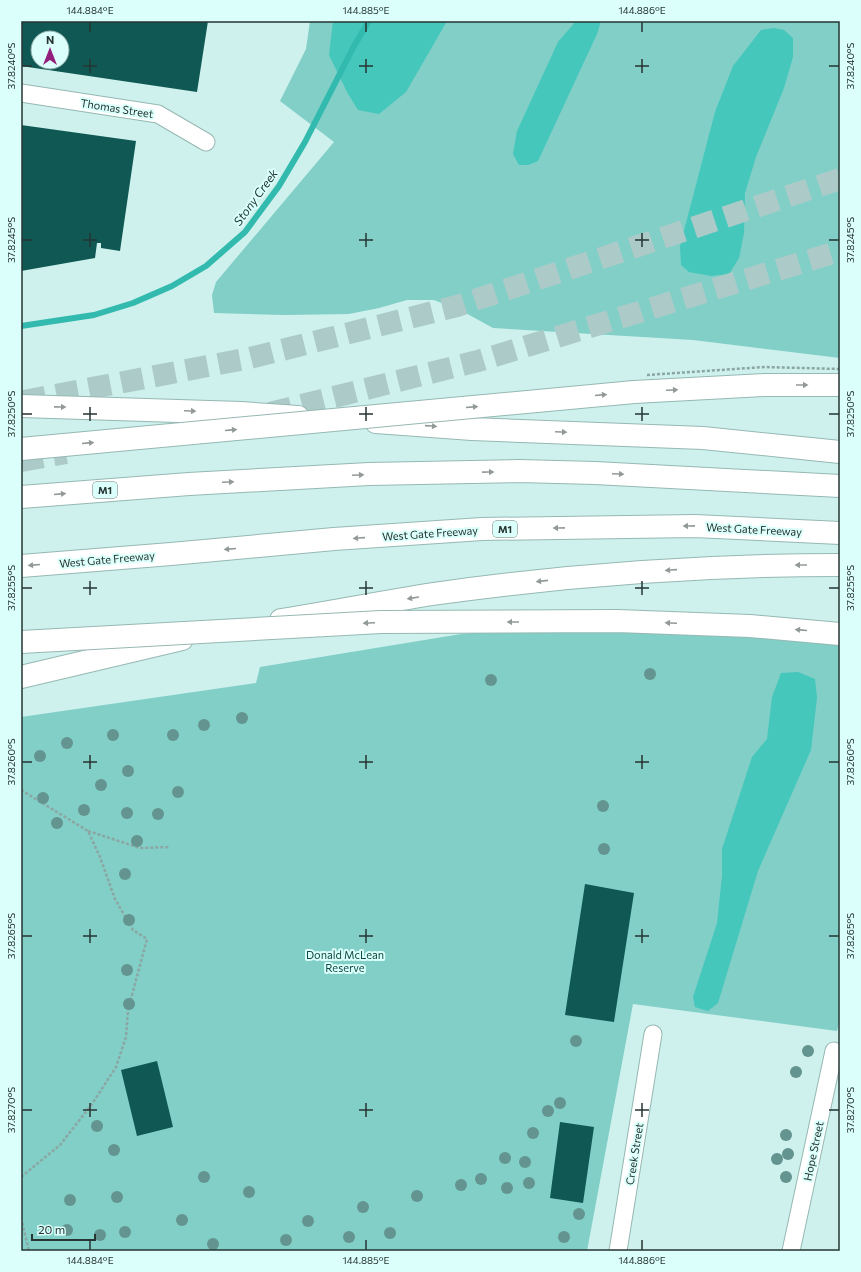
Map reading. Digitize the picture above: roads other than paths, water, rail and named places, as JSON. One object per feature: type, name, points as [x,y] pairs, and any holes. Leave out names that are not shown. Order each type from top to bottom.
[{"type":"highway","points":[[21,449],[634,392],[765,385],[840,385]]},
{"type":"highway","points":[[21,406],[241,413],[472,429],[703,438],[840,452]]},
{"type":"highway","name":"M1","points":[[21,497],[189,484],[369,474],[504,471],[595,473],[840,486]]},
{"type":"highway","name":"West Gate Freeway","points":[[21,566],[334,539],[482,529],[695,526],[840,533]]},
{"type":"highway","points":[[21,677],[229,629],[433,594],[608,574],[694,568],[781,565],[840,565]]},
{"type":"highway","points":[[21,642],[381,622],[617,622],[750,626],[840,634]]},
{"type":"street","name":"Thomas Street","points":[[21,93],[158,114],[206,142]]},
{"type":"street","name":"Creek Street","points":[[618,1251],[653,1034]]},
{"type":"street","name":"Hope Street","points":[[791,1251],[834,1051]]},
{"type":"waterway","name":"Stony Creek","points":[[21,326],[94,315],[133,303],[172,286],[206,266],[245,232],[279,186],[305,142],[354,46],[369,21]]},
{"type":"tunnel","points":[[24,401],[250,358],[457,306],[840,179]]},
{"type":"tunnel","points":[[270,413],[478,361],[840,251]]},
{"type":"tunnel","points":[[21,461],[66,453]]},
{"type":"park label","name":"Donald McLean Reserve","points":[[345,960]]}]
